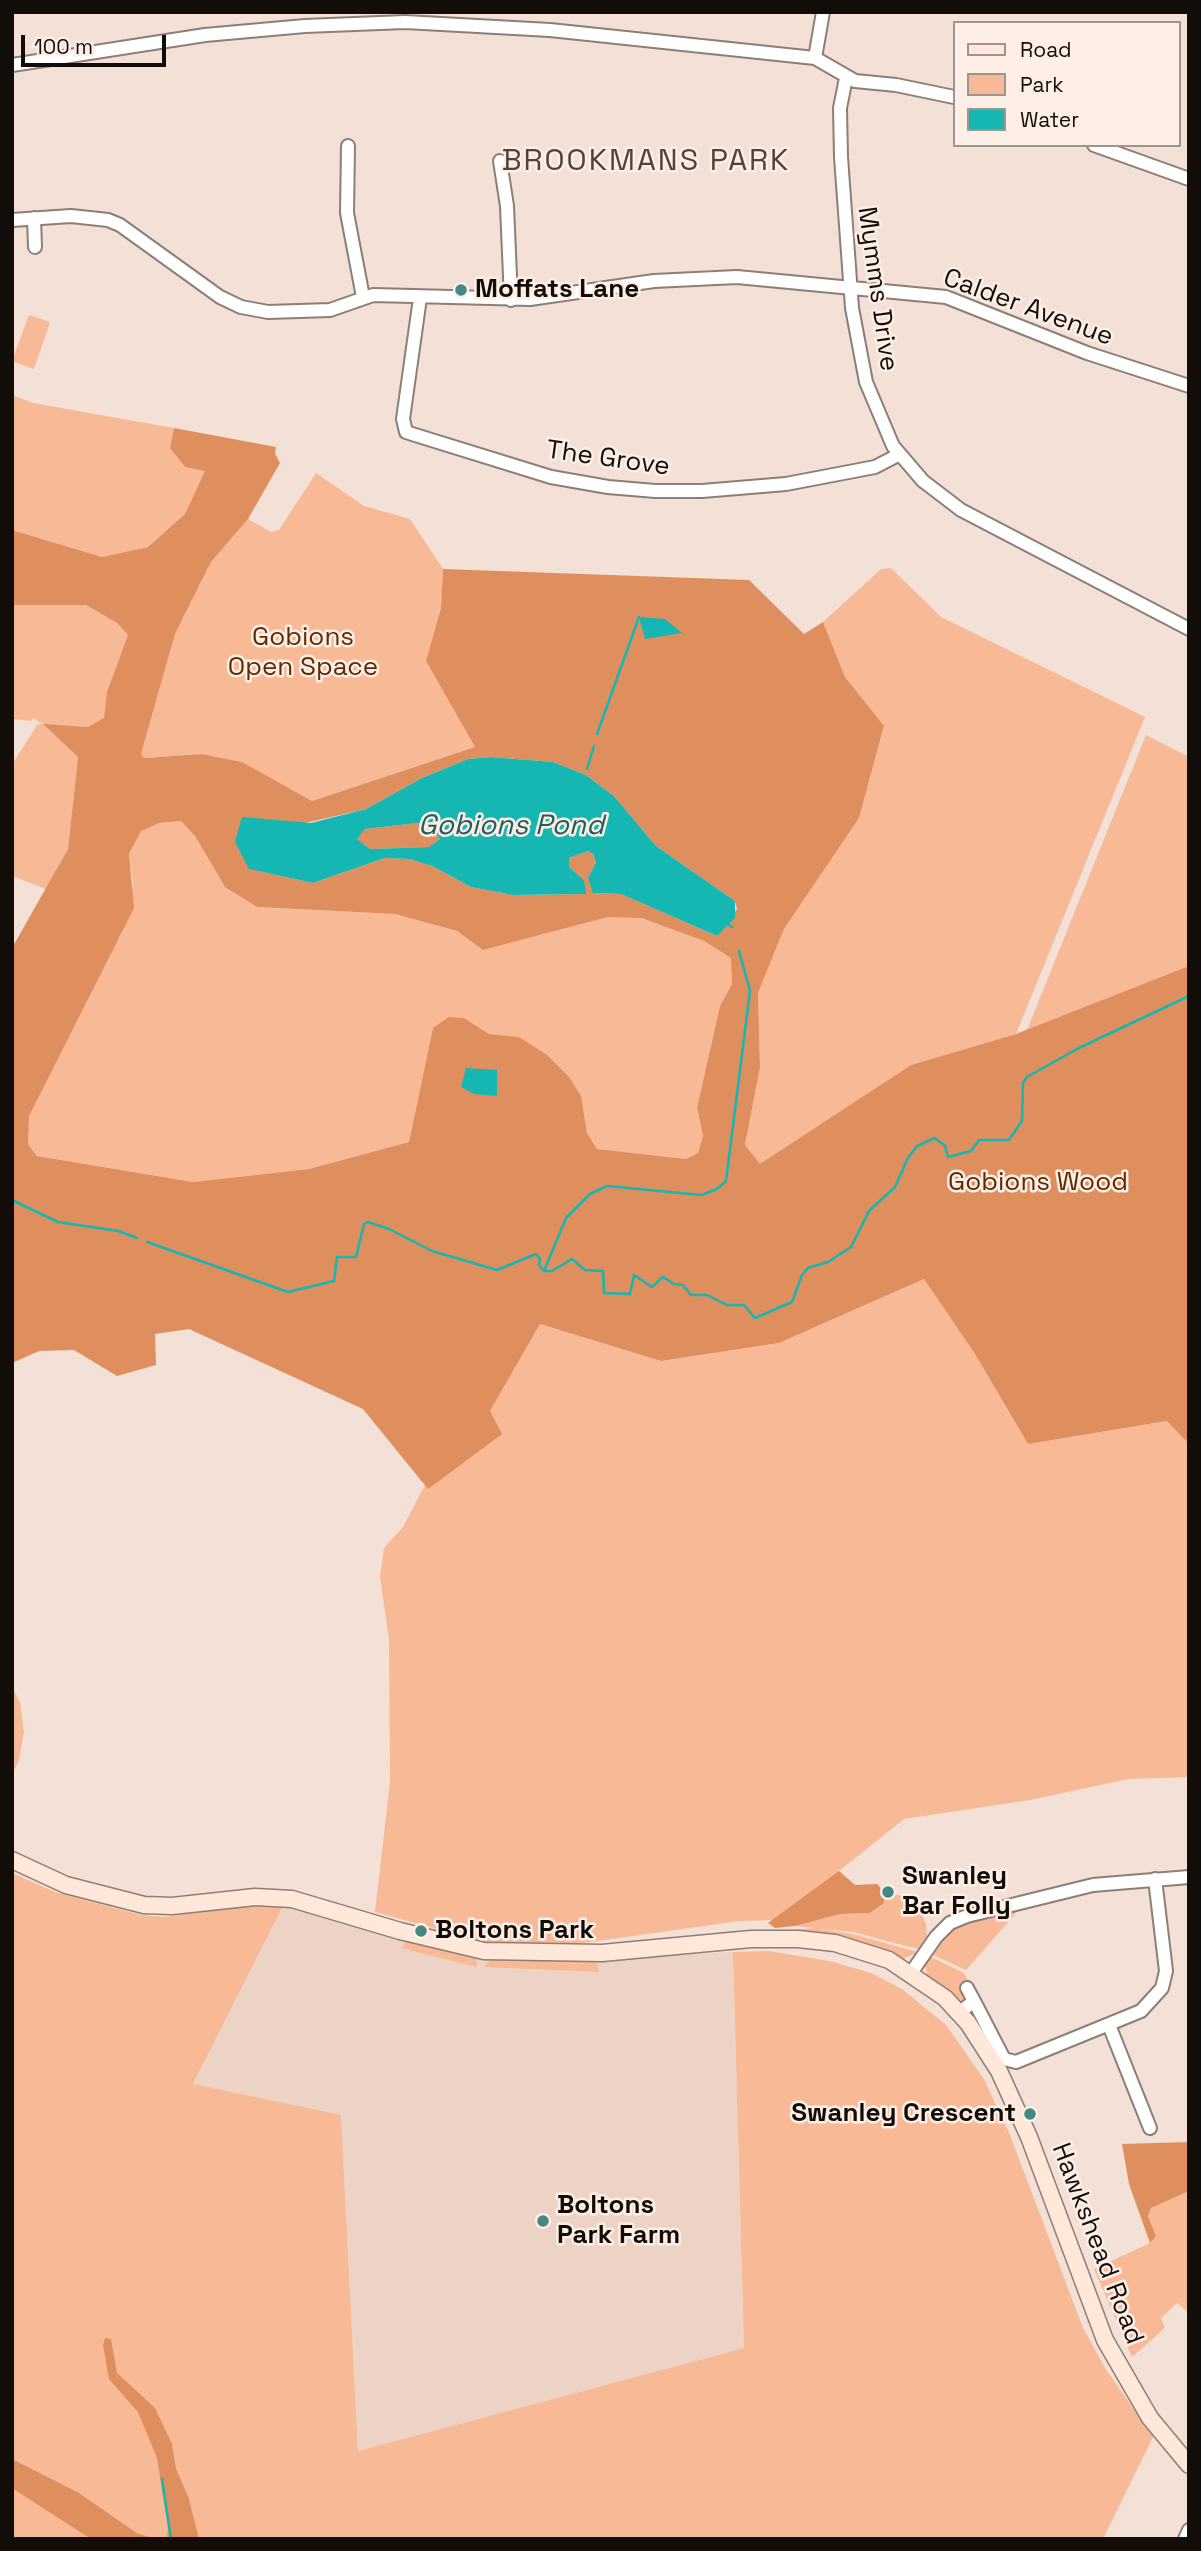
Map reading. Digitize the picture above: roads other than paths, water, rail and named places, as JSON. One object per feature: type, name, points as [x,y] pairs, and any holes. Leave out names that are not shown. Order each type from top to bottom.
[{"type":"street","points":[[815,58],[823,12]]},
{"type":"street","points":[[12,65],[205,35],[305,26],[405,22],[550,30],[815,58],[846,78],[953,97]]},
{"type":"street","name":"Mymms Drive","points":[[846,78],[840,108],[842,197],[850,289],[866,382],[879,418],[900,454],[923,481],[961,510],[1189,629]]},
{"type":"street","points":[[348,146],[347,221],[363,298]]},
{"type":"street","points":[[1100,147],[1189,178]]},
{"type":"street","points":[[500,161],[508,206],[511,300]]},
{"type":"street","points":[[12,220],[90,216],[108,220],[120,225],[208,290],[241,307],[268,312],[307,313],[330,310],[363,298],[511,300],[568,296],[685,277],[737,277],[850,289]]},
{"type":"street","points":[[34,218],[35,247]]},
{"type":"street","name":"Calder Avenue","points":[[850,289],[946,298],[1069,347],[1189,386]]},
{"type":"street","name":"The Grove","points":[[420,298],[403,419],[406,432],[412,435],[551,477],[608,487],[654,491],[777,486],[875,467],[900,454]]},
{"type":"street","name":"Hawkshead Road","points":[[12,1860],[66,1885],[118,1900],[158,1907],[234,1898],[292,1899],[456,1946],[484,1951],[601,1953],[751,1939],[798,1939],[864,1950],[911,1973],[959,2013],[987,2050],[1016,2106],[1094,2312],[1119,2367],[1150,2418],[1189,2465]]},
{"type":"street","points":[[911,1973],[936,1937],[950,1923],[967,1916],[1093,1885],[1189,1877]]},
{"type":"street","points":[[967,1987],[1004,2059],[1010,2062],[1141,2011],[1162,1988],[1164,1980],[1155,1879]]},
{"type":"street","points":[[959,2013],[974,2001]]},
{"type":"street","points":[[1109,2025],[1150,2128]]},
{"type":"street","points":[[1185,2539],[1189,2530]]},
{"type":"water","points":[[639,617],[665,619],[682,633],[645,639]]},
{"type":"water","name":"Gobions Pond","points":[[491,757],[553,762],[586,775],[614,796],[656,846],[735,901],[735,918],[717,936],[621,894],[593,893],[588,878],[596,862],[593,854],[588,851],[569,858],[569,867],[584,880],[586,894],[513,895],[471,887],[432,866],[409,859],[385,858],[313,883],[249,869],[235,842],[242,817],[311,823],[366,809],[422,778],[468,759]],"holes":[[[418,823],[432,827],[440,839],[429,847],[370,849],[357,839],[365,829]]]},
{"type":"water","points":[[466,1068],[497,1070],[497,1096],[474,1094],[461,1087]]},
{"type":"waterway","points":[[597,734],[639,617]]},
{"type":"waterway","points":[[587,769],[594,746]]},
{"type":"waterway","points":[[544,1271],[566,1218],[590,1194],[607,1186],[701,1195],[717,1189],[726,1181],[750,991],[739,951]]},
{"type":"waterway","points":[[147,1242],[288,1292],[334,1281],[337,1257],[356,1257],[364,1224],[368,1222],[389,1229],[432,1251],[497,1270],[536,1254],[544,1271],[552,1271],[572,1259],[585,1270],[603,1271],[604,1293],[630,1294],[634,1275],[652,1287],[663,1277],[674,1284],[683,1285],[691,1295],[707,1295],[727,1305],[744,1305],[755,1318],[792,1302],[802,1275],[808,1268],[828,1262],[851,1247],[869,1211],[895,1187],[908,1158],[917,1146],[935,1138],[945,1146],[948,1157],[971,1151],[979,1140],[1009,1140],[1022,1121],[1023,1083],[1027,1077],[1079,1048],[1189,996]]},
{"type":"waterway","points":[[12,1200],[58,1222],[118,1231],[137,1238]]},
{"type":"waterway","points":[[162,2479],[171,2539]]},
{"type":"place","name":"Moffats Lane","points":[[461,290]]},
{"type":"place","name":"Swanley Bar Folly","points":[[888,1892]]},
{"type":"place","name":"Boltons Park","points":[[421,1931]]},
{"type":"place","name":"Swanley Crescent","points":[[1030,2114]]},
{"type":"place","name":"Boltons Park Farm","points":[[543,2221]]},
{"type":"district","name":"BROOKMANS PARK","points":[[646,162]]},
{"type":"park label","name":"Gobions Open Space","points":[[303,653]]},
{"type":"park label","name":"Gobions Wood","points":[[1038,1183]]}]
